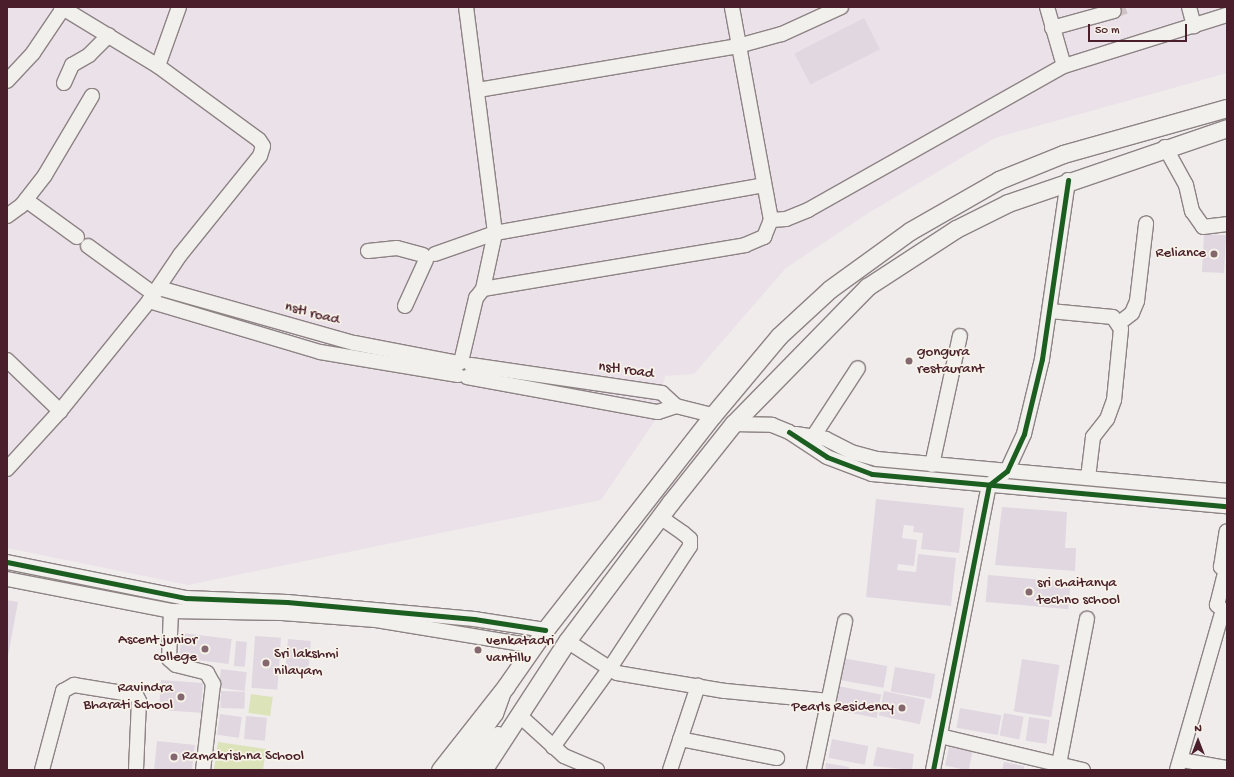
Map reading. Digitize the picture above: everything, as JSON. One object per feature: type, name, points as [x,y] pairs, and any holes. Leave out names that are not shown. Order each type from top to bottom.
[{"type":"main road","points":[[440,770],[506,686],[545,630],[601,562],[714,415],[779,336],[830,289],[910,230],[999,180],[1063,154],[1227,108]]},
{"type":"main road","points":[[483,770],[567,641],[660,517],[733,424],[867,288],[956,229],[1008,203],[1068,180],[1165,147],[1227,128]]},
{"type":"street","points":[[158,66],[179,7]]},
{"type":"street","points":[[464,368],[476,298],[483,291],[495,233],[478,90],[466,7]]},
{"type":"street","points":[[483,291],[746,245],[764,237],[771,220],[732,7]]},
{"type":"street","points":[[478,90],[738,46],[782,34],[841,7]]},
{"type":"street","points":[[1047,7],[1064,66]]},
{"type":"street","points":[[1188,7],[1194,26]]},
{"type":"street","points":[[7,81],[24,64],[63,8],[158,66],[259,140],[263,146],[260,156],[180,255],[154,294],[60,411],[7,470]]},
{"type":"street","points":[[1052,28],[1114,11]]},
{"type":"street","points":[[771,220],[786,219],[808,210],[1064,66],[1227,15]]},
{"type":"street","points":[[64,83],[72,65],[89,55],[109,35]]},
{"type":"street","points":[[7,216],[26,200],[75,128],[92,96]]},
{"type":"street","points":[[1165,147],[1186,185],[1192,211],[1203,227],[1227,224]]},
{"type":"street","points":[[933,770],[989,485],[1007,471],[1024,434],[1050,311],[1068,180]]},
{"type":"street","points":[[368,251],[397,248],[428,257],[495,233],[764,185]]},
{"type":"street","points":[[26,200],[76,237]]},
{"type":"street","points":[[1118,324],[1132,313],[1137,301],[1146,224]]},
{"type":"street","name":"nstl road","points":[[88,246],[154,294],[316,334],[464,368],[662,393],[676,406],[714,415]]},
{"type":"street","points":[[405,306],[428,257]]},
{"type":"street","points":[[1050,311],[1113,317],[1118,324],[1122,335],[1114,400],[1107,419],[1094,437],[1088,478]]},
{"type":"street","points":[[932,465],[960,336]]},
{"type":"street","points":[[7,360],[60,411]]},
{"type":"street","points":[[813,437],[858,368]]},
{"type":"street","points":[[733,424],[772,425],[789,432],[813,437],[877,459],[1227,492]]},
{"type":"street","points":[[789,432],[827,458],[864,472],[989,485],[1227,506]]},
{"type":"street","points":[[553,748],[610,668],[690,546],[690,539],[660,517]]},
{"type":"street","points":[[1227,531],[1221,567],[1226,570],[1217,604],[1223,610],[1179,765],[1227,768]]},
{"type":"street","points":[[7,562],[186,598],[287,602],[474,619],[545,630]]},
{"type":"street","points":[[7,579],[171,611],[282,613],[376,620],[533,646]]},
{"type":"street","points":[[171,611],[169,659],[176,665],[207,673],[213,684],[203,770]]},
{"type":"street","points":[[1059,764],[1087,619]]},
{"type":"street","points":[[814,770],[845,621]]},
{"type":"street","points":[[567,641],[617,673],[698,686],[828,701]]},
{"type":"street","points":[[42,770],[62,691],[74,685],[136,695],[139,701],[136,770]]},
{"type":"street","points":[[455,770],[496,714],[506,686]]},
{"type":"street","points":[[670,770],[698,686]]},
{"type":"street","points":[[471,770],[506,722],[528,700]]},
{"type":"street","points":[[519,715],[553,748],[564,756],[597,770]]},
{"type":"street","points":[[940,736],[1083,770]]},
{"type":"street","points":[[680,739],[777,758]]},
{"type":"shaded area","points":[[7,7],[1227,7],[1227,73],[995,138],[870,212],[786,268],[694,374],[665,376],[656,419],[601,500],[188,585],[7,548]]},
{"type":"green space","points":[[251,694],[273,697],[270,716],[248,713]]},
{"type":"green space","points":[[218,742],[266,749],[263,770],[214,770]]},
{"type":"building","points":[[864,18],[880,49],[810,85],[795,53]]},
{"type":"building","points":[[1204,234],[1226,235],[1224,273],[1202,272]]},
{"type":"building","points":[[876,499],[964,508],[959,553],[921,549],[923,533],[913,532],[914,526],[904,525],[902,538],[917,540],[914,566],[898,564],[897,570],[916,572],[918,554],[956,558],[951,606],[866,597]]},
{"type":"building","points":[[1002,507],[1067,512],[1065,548],[1076,548],[1075,571],[995,565]]},
{"type":"building","name":"sri chaitanya techno school","points":[[988,575],[1071,582],[1068,609],[986,602]]},
{"type":"building","points":[[7,600],[18,602],[8,656],[7,656]]},
{"type":"building","name":"Ascent junior college","points":[[182,633],[232,639],[229,664],[179,658]]},
{"type":"building","name":"Sri lakshmi nilayam","points":[[255,636],[281,638],[277,690],[251,688]]},
{"type":"building","points":[[288,639],[311,641],[308,672],[285,670]]},
{"type":"building","points":[[236,641],[247,642],[245,667],[234,666]]},
{"type":"building","points":[[842,658],[887,666],[883,688],[838,680]]},
{"type":"building","points":[[1022,659],[1060,665],[1051,717],[1014,711]]},
{"type":"building","points":[[895,667],[935,674],[931,699],[891,692]]},
{"type":"building","points":[[221,669],[247,672],[244,691],[219,688]]},
{"type":"building","name":"Ravindra Bharati School","points":[[161,680],[203,683],[201,713],[159,710]]},
{"type":"building","points":[[838,686],[881,694],[877,718],[833,710]]},
{"type":"building","points":[[221,691],[245,692],[244,709],[220,708]]},
{"type":"building","name":"Pearls Residency","points":[[884,691],[925,700],[920,724],[879,715]]},
{"type":"building","points":[[960,708],[1001,715],[998,735],[957,728]]},
{"type":"building","points":[[1004,713],[1024,717],[1019,739],[1000,736]]},
{"type":"building","points":[[220,714],[242,717],[239,738],[217,735]]},
{"type":"building","points":[[246,716],[267,718],[265,741],[244,739]]},
{"type":"building","points":[[1029,717],[1050,720],[1046,744],[1026,741]]},
{"type":"building","points":[[832,739],[868,746],[865,765],[828,758]]},
{"type":"building","name":"Ramakrishna School","points":[[157,741],[195,745],[192,770],[154,770]]},
{"type":"building","points":[[877,747],[914,754],[912,770],[873,766]]},
{"type":"building","points":[[949,747],[972,752],[969,770],[945,766]]},
{"type":"building","points":[[1004,762],[1024,766],[1024,770],[1002,770]]},
{"type":"building","points":[[826,763],[849,767],[849,770],[825,770]]},
{"type":"tunnel","points":[[1114,11],[1125,7]]},
{"type":"cycle path","points":[[933,770],[989,485],[1007,471],[1024,434],[1042,359],[1068,180]]},
{"type":"cycle path","points":[[789,432],[827,457],[872,474],[1227,506]]},
{"type":"cycle path","points":[[7,562],[186,598],[287,602],[474,619],[545,630]]},
{"type":"place","name":"Reliance","points":[[1214,254]]},
{"type":"place","name":"gongura restaurant","points":[[909,361]]},
{"type":"place","name":"sri chaitanya techno school","points":[[1029,592]]},
{"type":"place","name":"Ascent junior college","points":[[205,649]]},
{"type":"place","name":"venkatadri vantillu","points":[[478,650]]},
{"type":"place","name":"Sri lakshmi nilayam","points":[[266,663]]},
{"type":"place","name":"Ravindra Bharati School","points":[[181,697]]},
{"type":"place","name":"Pearls Residency","points":[[902,708]]},
{"type":"place","name":"Ramakrishna School","points":[[174,757]]}]
